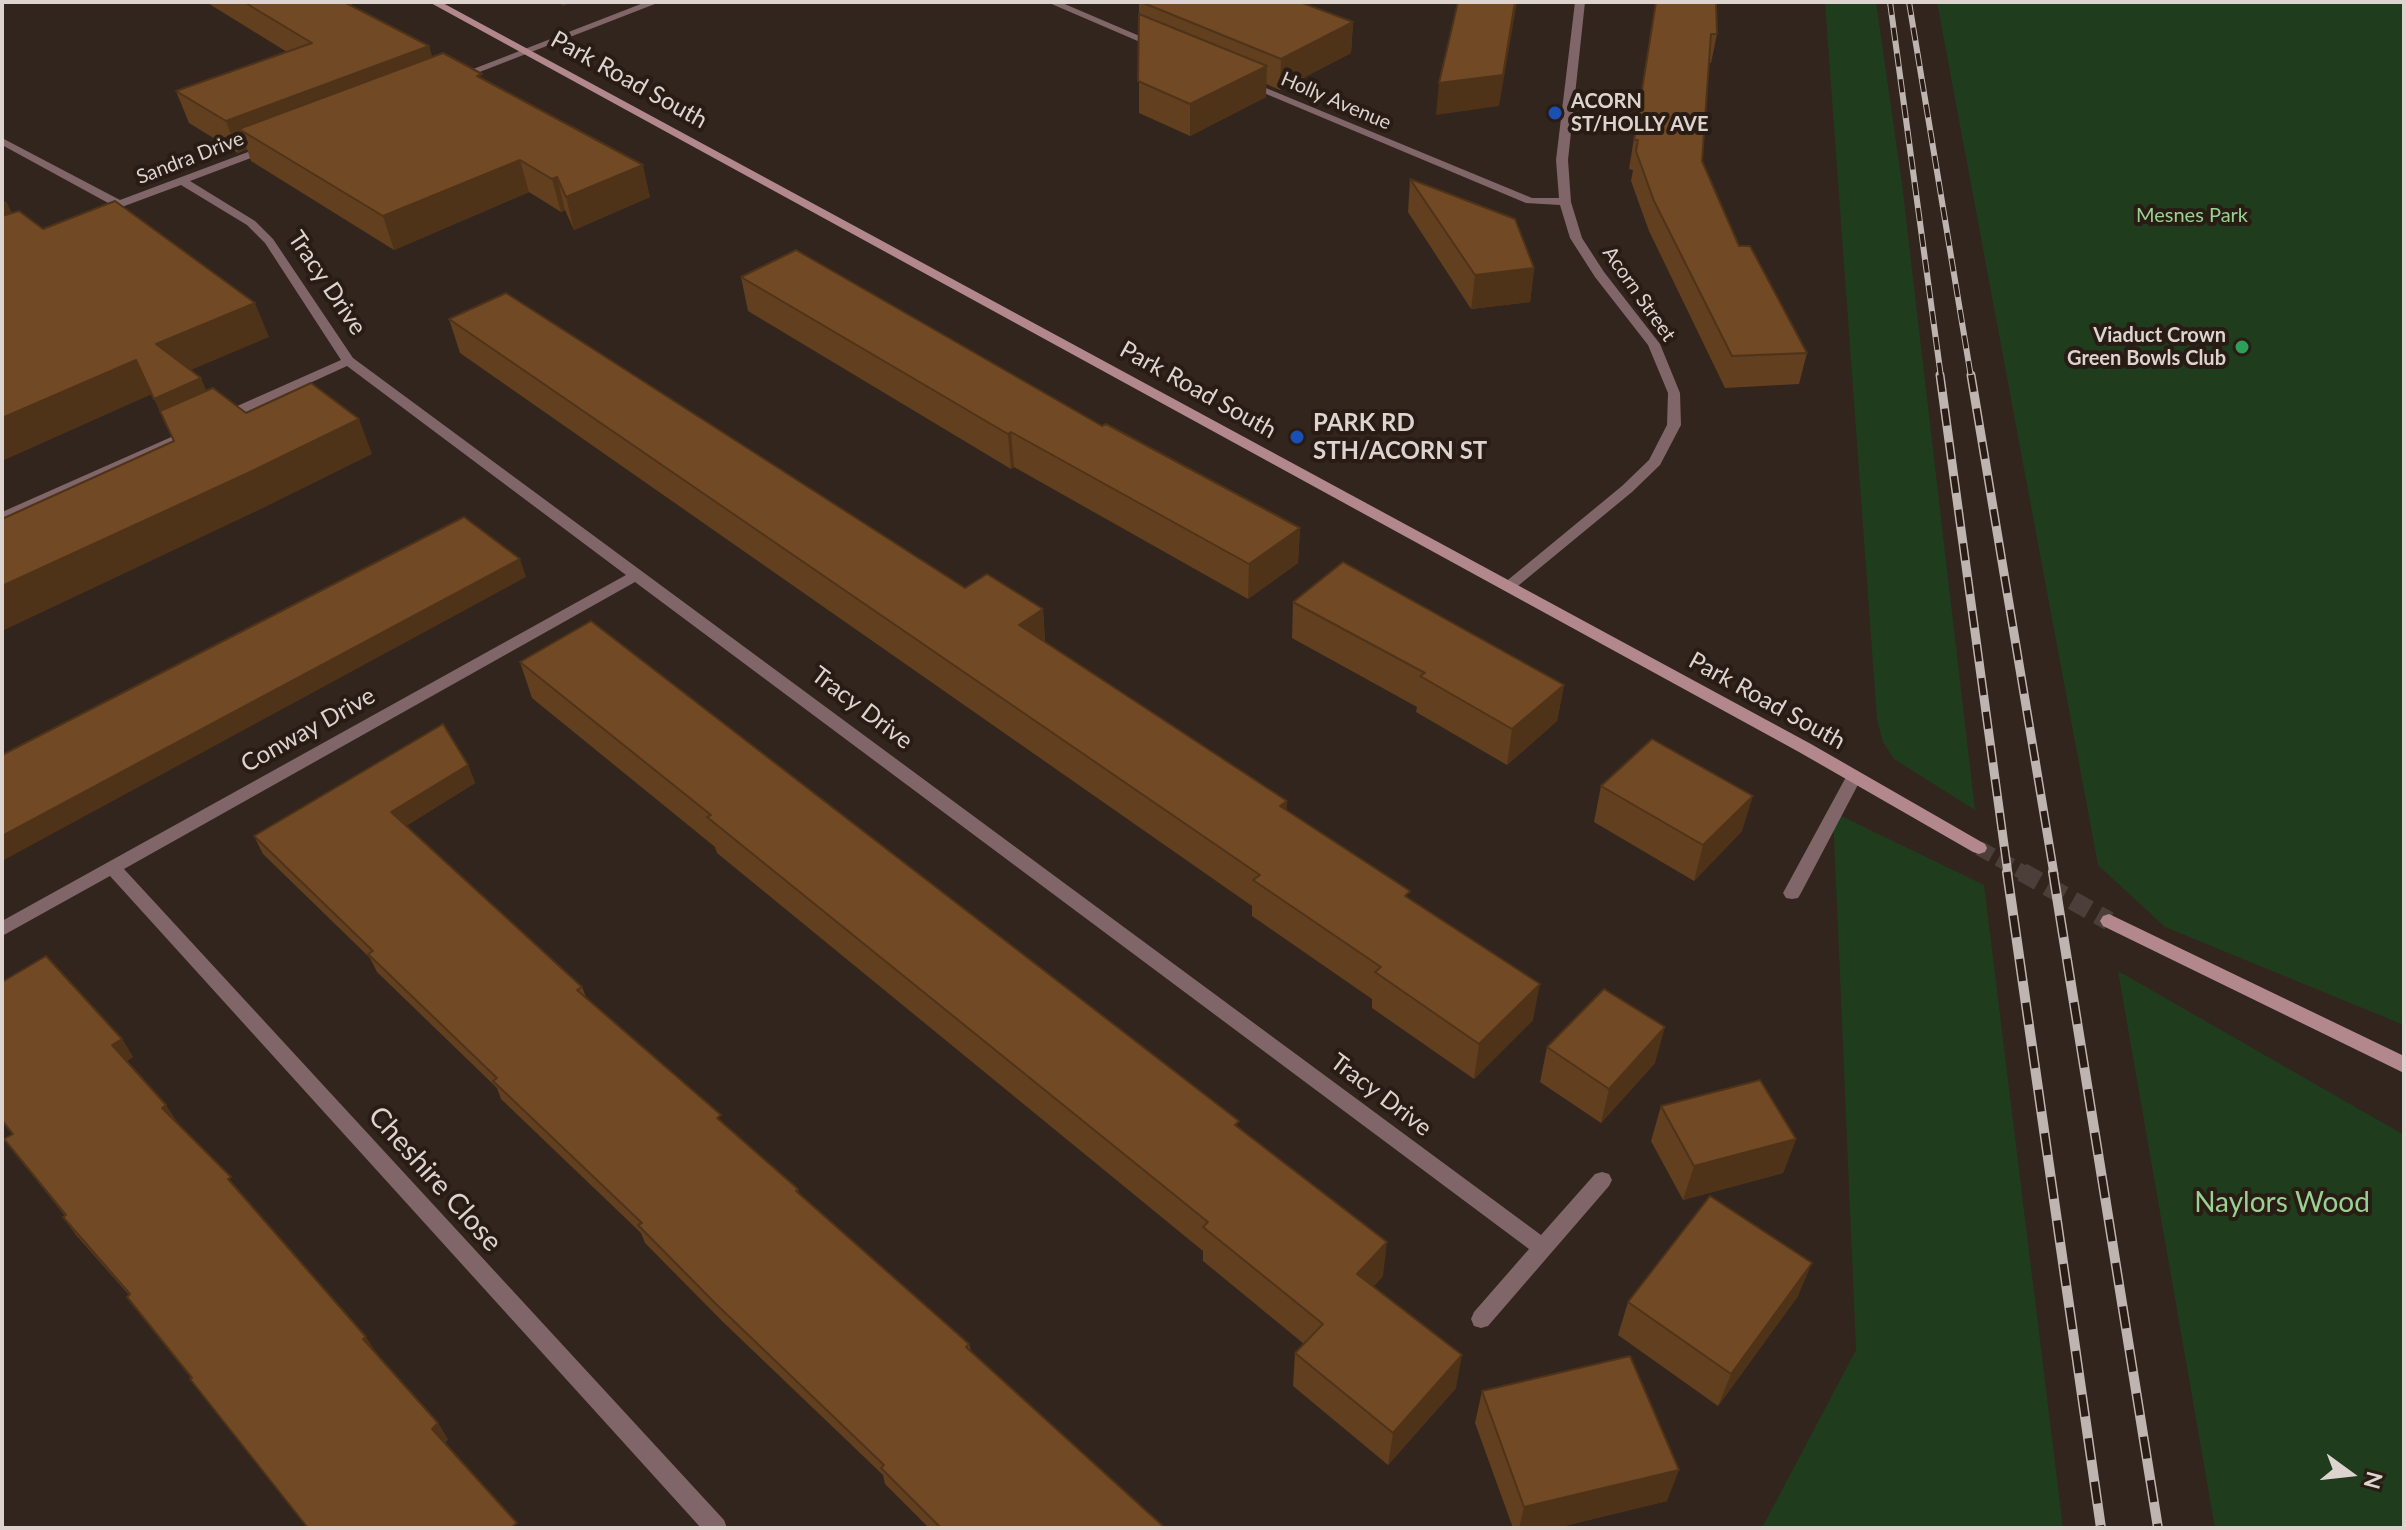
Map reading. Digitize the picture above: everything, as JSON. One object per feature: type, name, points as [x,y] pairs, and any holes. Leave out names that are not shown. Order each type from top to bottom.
[{"type":"street","name":"Park Road South","points":[[434,2],[1508,587],[1979,848]]},
{"type":"street","points":[[443,83],[655,2]]},
{"type":"street","points":[[1052,2],[1169,51]]},
{"type":"street","name":"Acorn Street","points":[[1508,587],[1627,489],[1655,462],[1674,425],[1674,393],[1654,344],[1599,274],[1576,238],[1565,202],[1562,160],[1580,2]]},
{"type":"street","name":"Holly Avenue","points":[[1228,75],[1530,201],[1565,202]]},
{"type":"street","points":[[2,141],[119,204]]},
{"type":"street","name":"Sandra Drive","points":[[90,215],[287,141]]},
{"type":"street","name":"Tracy Drive","points":[[182,181],[251,223],[269,241],[348,361],[1543,1248]]},
{"type":"street","points":[[2,517],[348,361]]},
{"type":"street","name":"Conway Drive","points":[[2,929],[638,574]]},
{"type":"street","points":[[1792,893],[1854,777]]},
{"type":"street","name":"Cheshire Close","points":[[112,867],[716,1528]]},
{"type":"street","points":[[2109,921],[2404,1065]]},
{"type":"street","points":[[1481,1319],[1602,1180]]},
{"type":"green space","points":[[1825,2],[1876,2],[1902,184],[1975,810],[1894,759],[1883,742],[1877,719]]},
{"type":"green space","name":"Mesnes Park","points":[[1937,2],[2404,2],[2404,1025],[2165,927],[2098,865]]},
{"type":"green space","points":[[1833,812],[1984,885],[2063,1528],[1762,1528],[1856,1350]]},
{"type":"green space","name":"Naylors Wood","points":[[2118,971],[2404,1135],[2404,1528],[2215,1528]]},
{"type":"building","points":[[244,2],[348,2],[429,46],[226,121],[176,91],[312,43]]},
{"type":"building","points":[[1141,2],[1300,2],[1353,22],[1281,59]]},
{"type":"building","points":[[1458,2],[1515,2],[1503,75],[1439,83]]},
{"type":"building","points":[[1656,2],[1716,2],[1717,34],[1711,34],[1702,161],[1739,246],[1750,246],[1807,353],[1732,356],[1654,201],[1636,151],[1638,140],[1634,140]]},
{"type":"building","points":[[1139,14],[1267,66],[1190,104],[1138,81]]},
{"type":"building","points":[[443,53],[482,74],[477,76],[643,165],[566,197],[557,177],[552,179],[520,160],[383,216],[239,129]]},
{"type":"building","points":[[1410,179],[1515,219],[1534,268],[1475,275]]},
{"type":"building","points":[[115,201],[255,303],[156,344],[201,378],[154,399],[136,360],[2,418],[2,216],[19,211],[43,229]]},
{"type":"building","points":[[796,250],[1102,426],[1106,424],[1300,528],[1249,564],[1011,432],[1008,434],[741,277]]},
{"type":"building","points":[[506,293],[965,588],[987,574],[1043,609],[1019,625],[1287,801],[1280,806],[1410,891],[1405,896],[1540,984],[1479,1044],[1375,972],[1381,967],[1253,880],[1260,875],[449,319]]},
{"type":"building","points":[[311,383],[359,419],[2,586],[2,519],[174,441],[160,411],[213,388],[246,413]]},
{"type":"building","points":[[464,517],[520,559],[2,836],[2,755]]},
{"type":"building","points":[[1343,562],[1564,685],[1512,729],[1420,676],[1425,673],[1293,602]]},
{"type":"building","points":[[591,621],[1239,1121],[1235,1125],[1387,1242],[1357,1274],[1462,1355],[1393,1433],[1295,1353],[1323,1324],[1203,1227],[1208,1222],[520,662]]},
{"type":"building","points":[[443,724],[468,765],[391,812],[582,987],[577,990],[721,1115],[717,1118],[969,1344],[966,1347],[1165,1528],[941,1528],[881,1468],[884,1465],[716,1304],[638,1225],[642,1223],[493,1081],[497,1078],[368,954],[373,951],[254,836]]},
{"type":"building","points":[[1652,739],[1753,796],[1703,845],[1601,786]]},
{"type":"building","points":[[46,956],[122,1039],[112,1045],[166,1105],[162,1108],[231,1177],[228,1179],[438,1423],[432,1429],[517,1523],[513,1526],[515,1528],[308,1528],[127,1297],[130,1294],[63,1217],[66,1215],[4,1139],[13,1134],[2,1120],[2,982]]},
{"type":"building","points":[[1604,989],[1665,1027],[1609,1089],[1547,1047]]},
{"type":"building","points":[[1760,1080],[1796,1139],[1694,1166],[1661,1106]]},
{"type":"building","points":[[1710,1196],[1812,1263],[1731,1374],[1628,1302]]},
{"type":"building","points":[[1630,1356],[1679,1470],[1524,1507],[1482,1391]]},
{"type":"tunnel","points":[[1979,848],[2026,874]]},
{"type":"tunnel","points":[[2022,872],[2109,921]]},
{"type":"railway","points":[[1890,2],[1941,377]]},
{"type":"railway","points":[[1909,2],[1971,377]]},
{"type":"railway","points":[[1940,375],[2008,874]]},
{"type":"railway","points":[[1971,375],[2054,874]]},
{"type":"railway","points":[[2007,872],[2101,1528]]},
{"type":"railway","points":[[2053,872],[2158,1528]]},
{"type":"place","name":"ACORN ST/HOLLY AVE","points":[[1555,113]]},
{"type":"place","name":"Viaduct Crown Green Bowls Club","points":[[2242,347]]},
{"type":"place","name":"PARK RD STH/ACORN ST","points":[[1297,437]]}]
